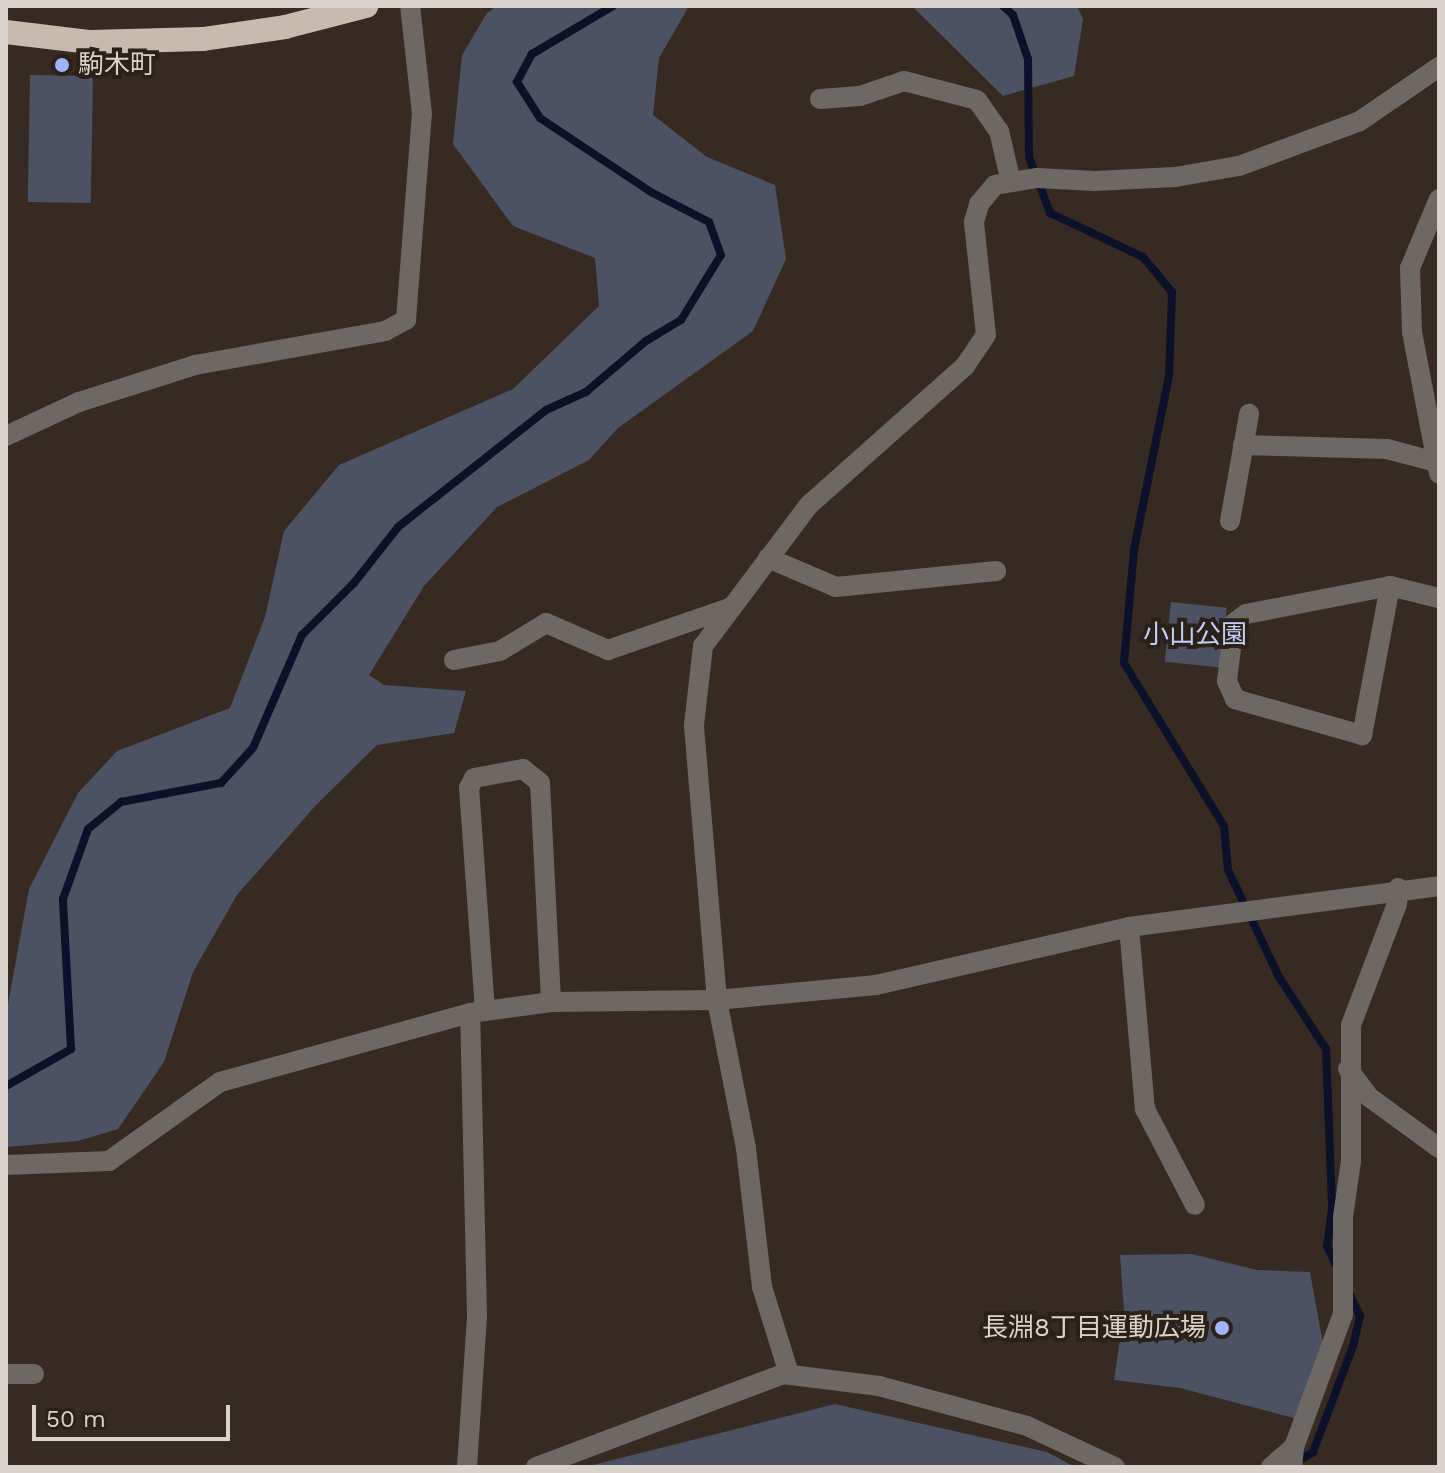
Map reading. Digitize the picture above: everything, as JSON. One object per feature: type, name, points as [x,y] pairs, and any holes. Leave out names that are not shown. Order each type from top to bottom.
[{"type":"highway","points":[[6,32],[90,42],[203,39],[285,27],[366,6]]},
{"type":"street","points":[[6,436],[79,402],[195,365],[385,331],[406,320],[422,114],[410,6]]},
{"type":"street","points":[[789,1374],[762,1287],[746,1148],[717,1000],[705,886],[695,685],[703,646],[809,505],[965,366],[986,335],[974,222],[979,204],[995,185],[1022,180],[1125,180],[1239,166],[1360,121],[1439,67]]},
{"type":"street","points":[[820,99],[860,96],[904,81],[977,100],[999,131],[1022,180]]},
{"type":"street","points":[[1438,468],[1412,332],[1410,268],[1439,199]]},
{"type":"street","points":[[1230,521],[1249,414]]},
{"type":"street","points":[[1243,445],[1387,449],[1438,468]]},
{"type":"street","points":[[768,558],[836,587],[996,571]]},
{"type":"street","points":[[1390,586],[1362,735],[1235,699],[1227,681],[1234,623],[1246,614],[1390,586],[1439,598]]},
{"type":"street","points":[[454,660],[500,651],[546,623],[608,650],[729,608]]},
{"type":"street","points":[[467,1467],[477,1316],[478,1012],[469,788],[474,778],[523,769],[540,783],[551,1002]]},
{"type":"street","points":[[6,1165],[109,1161],[220,1082],[478,1012],[551,1002],[717,1000],[876,985],[1129,927],[1398,888],[1439,886]]},
{"type":"street","points":[[1271,1467],[1293,1455],[1343,1311],[1343,1248],[1351,1161],[1348,1069],[1351,1025],[1397,904],[1398,888]]},
{"type":"street","points":[[1129,927],[1145,1109],[1195,1205]]},
{"type":"street","points":[[1348,1069],[1369,1097],[1439,1148]]},
{"type":"street","points":[[6,1374],[34,1374]]},
{"type":"street","points":[[536,1467],[789,1374],[879,1386],[1027,1426],[1115,1467]]},
{"type":"green space","points":[[497,6],[689,6],[659,58],[653,115],[707,157],[775,185],[786,259],[753,331],[618,428],[589,460],[497,507],[424,586],[369,675],[384,685],[466,691],[454,733],[377,745],[316,805],[237,895],[193,972],[164,1062],[118,1129],[78,1141],[6,1147],[6,1015],[29,889],[78,793],[117,751],[230,708],[265,617],[284,531],[339,465],[513,389],[599,306],[595,258],[513,226],[453,144],[462,55],[487,13]]},
{"type":"green space","points":[[912,6],[1077,6],[1083,19],[1074,76],[1003,96]]},
{"type":"green space","points":[[30,75],[93,76],[91,203],[28,202]]},
{"type":"green space","name":"小山公園","points":[[1171,602],[1227,608],[1220,668],[1165,662]]},
{"type":"green space","name":"長淵8丁目運動広場","points":[[1192,1254],[1257,1270],[1310,1272],[1323,1344],[1294,1418],[1180,1388],[1114,1380],[1124,1312],[1120,1255]]},
{"type":"green space","points":[[835,1404],[1047,1452],[1075,1467],[585,1467]]},
{"type":"waterway","points":[[6,1086],[71,1049],[63,899],[88,829],[121,802],[221,783],[253,748],[302,635],[354,583],[398,527],[546,410],[586,392],[646,341],[681,320],[721,255],[709,222],[651,192],[540,118],[517,82],[532,54],[613,6]]},
{"type":"waterway","points":[[1003,6],[1013,15],[1028,59],[1029,157],[1050,213],[1143,257],[1172,292],[1169,376],[1134,550],[1124,663],[1224,826],[1228,870],[1279,977],[1326,1049],[1332,1208],[1327,1246],[1336,1265]]},
{"type":"waterway","points":[[1296,1462],[1313,1452],[1353,1346],[1360,1316],[1349,1292]]},
{"type":"place","name":"駒木町","points":[[62,65]]},
{"type":"place","name":"長淵8丁目運動広場","points":[[1222,1328]]}]
